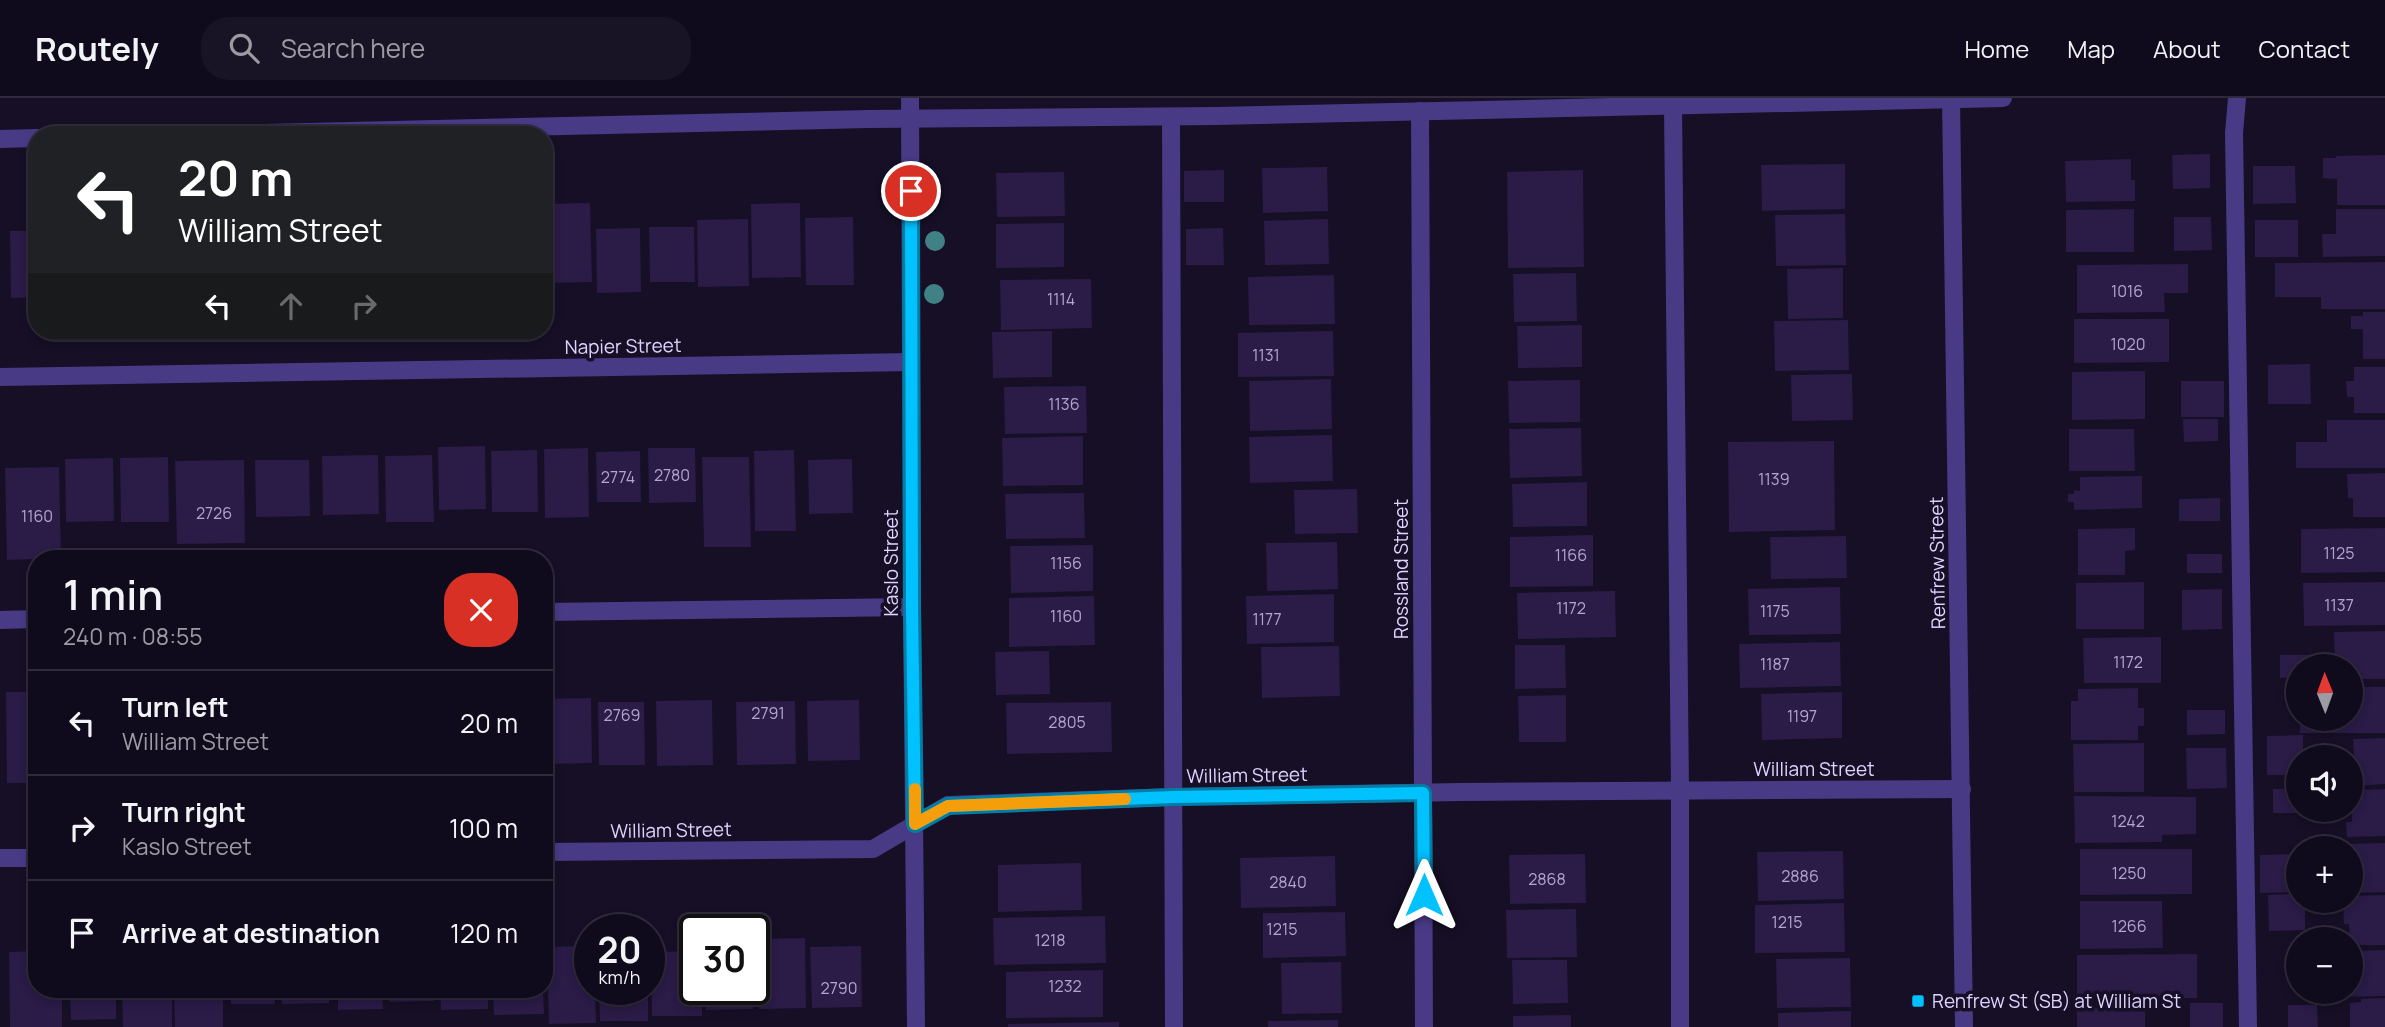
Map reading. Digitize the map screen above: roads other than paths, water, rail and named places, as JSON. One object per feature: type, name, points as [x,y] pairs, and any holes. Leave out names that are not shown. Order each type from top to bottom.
[{"type":"street","name":"Kaslo Street","points":[[910,98],[916,1027]]},
{"type":"street","name":"Renfrew Street","points":[[1951,98],[1964,1027]]},
{"type":"street","points":[[553,127],[911,119],[1171,117],[2003,98]]},
{"type":"street","points":[[2237,98],[2234,133],[2248,1027]]},
{"type":"street","points":[[1673,106],[1680,1027]]},
{"type":"street","name":"Rossland Street","points":[[1420,111],[1424,1027]]},
{"type":"street","points":[[1171,117],[1174,1027]]},
{"type":"street","points":[[0,139],[28,138]]},
{"type":"street","name":"Napier Street","points":[[0,377],[911,362]]},
{"type":"street","points":[[553,612],[912,607]]},
{"type":"street","points":[[0,620],[28,619]]},
{"type":"street","name":"William Street","points":[[553,852],[873,849],[948,806],[1173,797],[1962,789]]},
{"type":"street","points":[[0,858],[28,858]]},
{"type":"place","name":"Renfrew St (SB) at William St","points":[[1918,1001]]}]
